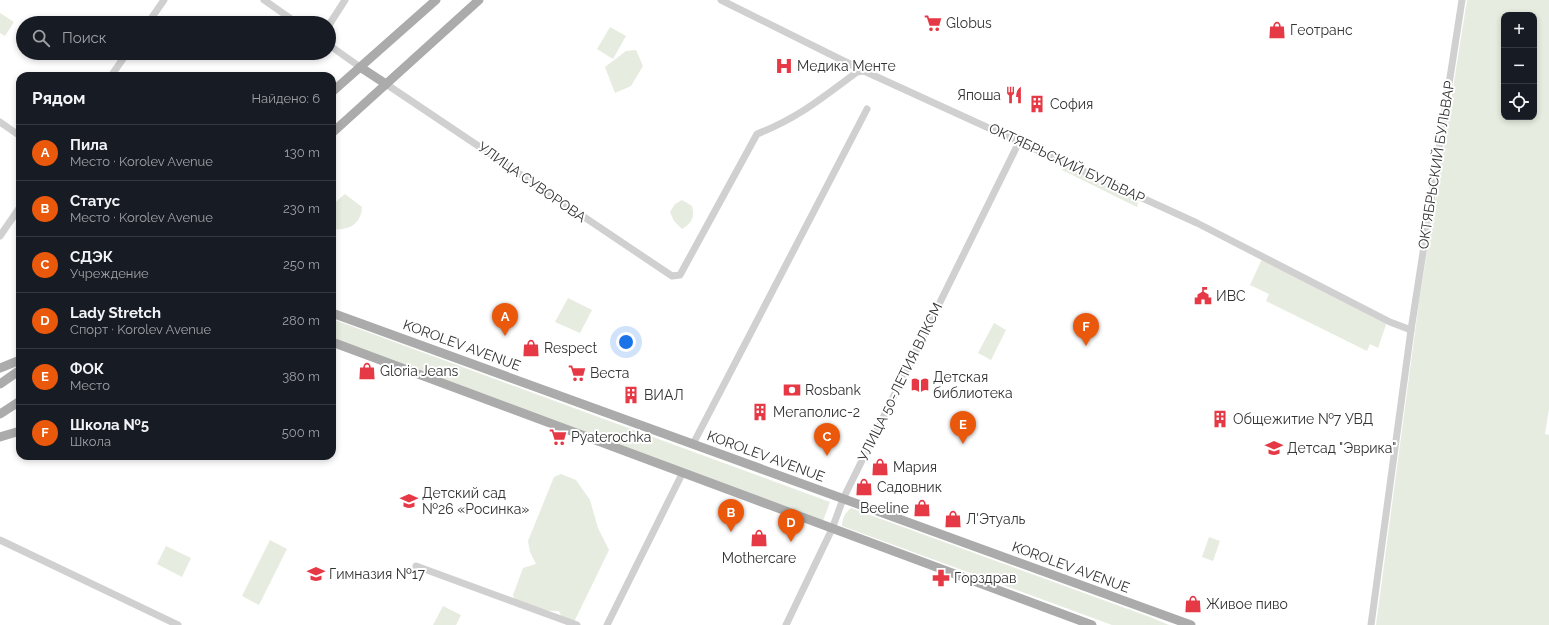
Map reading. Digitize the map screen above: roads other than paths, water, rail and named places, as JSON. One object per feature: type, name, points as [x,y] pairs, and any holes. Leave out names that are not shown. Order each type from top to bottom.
[{"type":"main road","points":[[336,88],[436,0]]},
{"type":"main road","points":[[336,129],[479,0]]},
{"type":"main road","points":[[360,67],[386,84]]},
{"type":"main road","name":"KOROLEV AVENUE","points":[[336,314],[1191,625]]},
{"type":"main road","points":[[336,343],[1092,625]]},
{"type":"main road","points":[[0,368],[16,362]]},
{"type":"main road","points":[[0,384],[16,373]]},
{"type":"main road","points":[[0,414],[16,405]]},
{"type":"main road","points":[[0,437],[16,432]]},
{"type":"street","points":[[153,16],[164,0]]},
{"type":"street","points":[[264,0],[287,16]]},
{"type":"street","points":[[335,16],[345,0]]},
{"type":"street","name":"ОКТЯБРЬСКИЙ БУЛЬВАР","points":[[721,0],[864,71],[1197,223],[1390,322],[1411,330]]},
{"type":"street","name":"ОКТЯБРЬСКИЙ БУЛЬВАР","points":[[1371,625],[1411,330],[1462,0]]},
{"type":"street","points":[[336,50],[360,67]]},
{"type":"street","points":[[114,72],[122,60]]},
{"type":"street","name":"УЛИЦА СУВОРОВА","points":[[386,84],[672,276],[680,275],[757,134],[781,125],[807,110],[857,72],[864,71]]},
{"type":"street","points":[[693,444],[867,109]]},
{"type":"street","points":[[0,122],[16,133]]},
{"type":"street","name":"УЛИЦА 50-ЛЕТИЯ ВЛКСМ","points":[[786,625],[832,529],[843,499],[1019,142]]},
{"type":"street","points":[[0,236],[16,213]]},
{"type":"street","points":[[607,625],[684,472]]},
{"type":"street","points":[[0,540],[178,625]]},
{"type":"street","points":[[416,566],[577,625]]},
{"type":"place","name":"Globus","points":[[933,23]]},
{"type":"place","name":"Геотранс","points":[[1277,30]]},
{"type":"place","name":"Медика Менте","points":[[784,66]]},
{"type":"place","name":"Япоша","points":[[1014,95]]},
{"type":"place","name":"София","points":[[1037,104]]},
{"type":"place","name":"ИВС","points":[[1203,296]]},
{"type":"place","name":"Пила","points":[[505,336]]},
{"type":"place","name":"Школа №5","points":[[1086,346]]},
{"type":"place","name":"Respect","points":[[531,348]]},
{"type":"place","name":"Gloria Jeans","points":[[367,371]]},
{"type":"place","name":"Веста","points":[[577,373]]},
{"type":"place","name":"Детская библиотека","points":[[920,385]]},
{"type":"place","name":"Rosbank","points":[[792,390]]},
{"type":"place","name":"ВИАЛ","points":[[631,395]]},
{"type":"place","name":"Мегаполис-2","points":[[760,412]]},
{"type":"place","name":"Общежитие №7 УВД","points":[[1220,419]]},
{"type":"place","name":"Pyaterochka","points":[[558,437]]},
{"type":"place","name":"ФОК","points":[[963,444]]},
{"type":"place","name":"Детсад \"Эврика\"","points":[[1274,448]]},
{"type":"place","name":"СДЭК","points":[[827,456]]},
{"type":"place","name":"Мария","points":[[880,467]]},
{"type":"place","name":"Садовник","points":[[864,487]]},
{"type":"place","name":"Детский сад №26 «Росинка»","points":[[409,501]]},
{"type":"place","name":"Beeline","points":[[922,508]]},
{"type":"place","name":"Л'Этуаль","points":[[953,519]]},
{"type":"place","name":"Статус","points":[[731,532]]},
{"type":"place","name":"Mothercare","points":[[759,538]]},
{"type":"place","name":"Lady Stretch","points":[[791,542]]},
{"type":"place","name":"Гимназия №17","points":[[316,574]]},
{"type":"place","name":"Горздрав","points":[[941,578]]},
{"type":"place","name":"Живое пиво","points":[[1193,604]]}]
